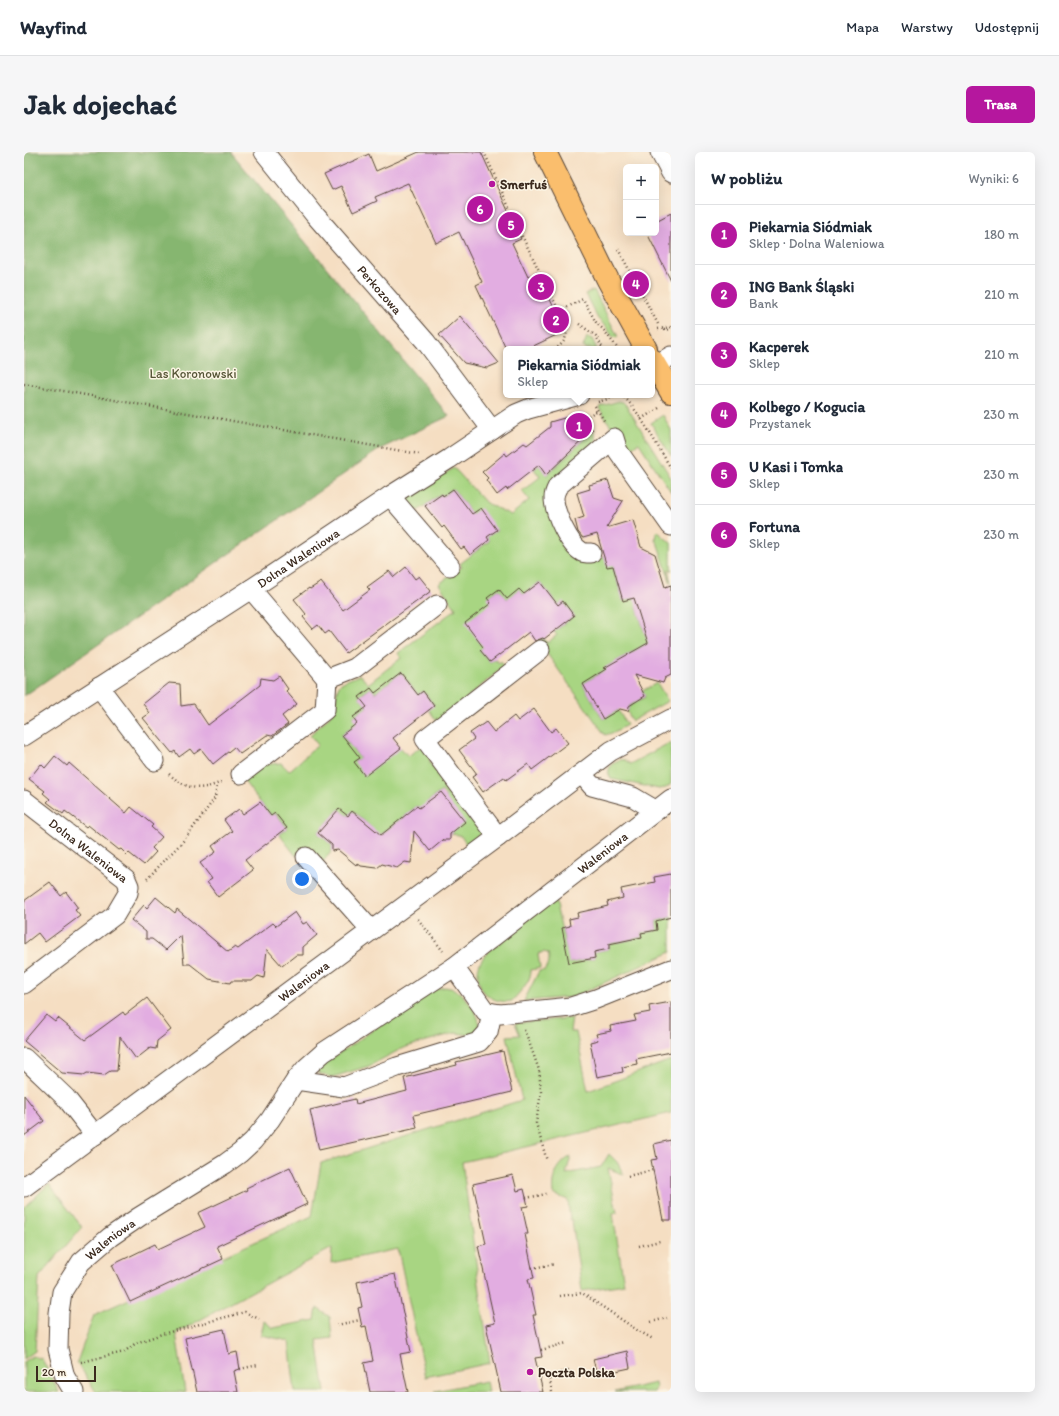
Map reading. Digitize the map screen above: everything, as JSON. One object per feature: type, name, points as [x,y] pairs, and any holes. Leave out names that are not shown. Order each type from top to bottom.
[{"type":"main road","points":[[545,152],[608,280],[647,346]]},
{"type":"main road","points":[[655,359],[668,398]]},
{"type":"street","name":"Perkozowa","points":[[264,152],[314,214],[426,342],[492,430]]},
{"type":"street","points":[[660,152],[671,173]]},
{"type":"street","name":"Dolna Waleniowa","points":[[24,736],[251,590],[390,496],[516,414],[528,409],[568,398]]},
{"type":"street","points":[[591,553],[582,552],[569,538],[563,528],[554,499],[554,492],[558,486],[616,445],[671,526]]},
{"type":"street","points":[[390,496],[450,566]]},
{"type":"street","points":[[241,774],[325,710],[327,679],[251,590]]},
{"type":"street","points":[[327,679],[355,668],[437,606]]},
{"type":"street","points":[[498,837],[425,739],[540,650]]},
{"type":"street","points":[[99,687],[155,761]]},
{"type":"street","name":"Waleniowa","points":[[24,1187],[612,751],[671,719]]},
{"type":"street","points":[[582,774],[592,786],[633,798],[655,810]]},
{"type":"street","name":"Waleniowa","points":[[74,1392],[65,1377],[58,1349],[59,1313],[62,1292],[81,1262],[139,1217],[240,1153],[253,1141],[270,1120],[296,1080],[324,1052],[454,967],[671,799]]},
{"type":"street","name":"Dolna Waleniowa","points":[[24,800],[126,879],[129,886],[128,893],[115,915],[24,984]]},
{"type":"street","points":[[306,857],[371,930]]},
{"type":"street","points":[[454,967],[486,1012],[500,1014],[572,1007],[671,969]]},
{"type":"street","points":[[296,1080],[344,1087],[397,1067],[479,1042],[488,1032],[492,1013]]},
{"type":"street","points":[[24,1058],[66,1098],[94,1134]]},
{"type":"path","points":[[484,152],[522,236],[566,325],[567,333],[565,340],[559,346]]},
{"type":"path","points":[[560,311],[583,298],[596,324],[604,329],[616,346]]},
{"type":"path","points":[[579,324],[596,336],[601,346]]},
{"type":"path","points":[[660,328],[671,328]]},
{"type":"path","points":[[24,384],[449,459]]},
{"type":"path","points":[[610,398],[594,403],[616,445]]},
{"type":"path","points":[[624,398],[629,402],[641,419],[671,468]]},
{"type":"path","points":[[641,419],[668,398]]},
{"type":"path","points":[[585,418],[598,410]]},
{"type":"path","points":[[155,761],[180,784],[197,789],[216,784],[241,774]]},
{"type":"path","points":[[128,893],[145,882],[185,840],[215,798],[216,784]]},
{"type":"path","points":[[401,908],[416,915],[454,967]]},
{"type":"path","points":[[515,1013],[528,1039],[538,1070],[541,1092],[536,1123],[547,1161]]},
{"type":"path","points":[[628,1176],[653,1170]]},
{"type":"path","points":[[526,1198],[546,1194]]},
{"type":"path","points":[[639,1246],[660,1241]]},
{"type":"path","points":[[532,1268],[555,1264]]},
{"type":"path","points":[[560,1296],[582,1293],[653,1339]]},
{"type":"path","points":[[63,1365],[124,1352],[136,1344],[162,1334],[245,1312],[258,1320]]},
{"type":"path","points":[[651,1322],[667,1318]]},
{"type":"path","points":[[337,1325],[360,1320]]},
{"type":"path","points":[[541,1350],[567,1343]]},
{"type":"path","points":[[240,1369],[258,1365]]},
{"type":"path","points":[[540,1378],[570,1370]]},
{"type":"path","points":[[549,1376],[552,1392]]},
{"type":"green space","name":"Las Koronowski","points":[[24,152],[231,152],[449,416],[380,449],[24,696]]},
{"type":"green space","points":[[594,290],[618,337],[616,338],[612,336],[607,328],[598,319],[585,294]]},
{"type":"green space","points":[[587,337],[592,339],[596,346],[583,346]]},
{"type":"green space","points":[[619,401],[626,405],[671,478],[671,492],[639,443],[630,448],[624,447],[599,408],[601,406]]},
{"type":"green space","points":[[663,415],[671,430],[671,456],[651,423]]},
{"type":"green space","points":[[593,430],[596,438],[595,447],[548,490],[560,535],[583,563],[604,557],[613,566],[623,601],[639,597],[637,608],[645,634],[650,632],[652,641],[606,667],[610,674],[600,673],[583,684],[603,719],[618,710],[627,725],[605,735],[538,641],[543,638],[547,643],[557,635],[554,632],[574,616],[563,602],[558,605],[540,582],[524,594],[519,589],[507,599],[499,589],[487,598],[491,603],[483,647],[480,650],[490,662],[495,659],[499,663],[501,661],[504,666],[438,723],[429,710],[434,705],[423,691],[418,695],[401,673],[375,693],[371,688],[359,696],[367,707],[353,717],[357,723],[342,735],[360,758],[354,762],[401,748],[408,756],[423,745],[429,753],[430,763],[483,832],[467,845],[460,835],[450,834],[443,799],[446,796],[442,791],[427,802],[423,813],[417,806],[375,839],[372,828],[353,811],[348,816],[339,809],[318,833],[332,845],[332,851],[321,864],[306,848],[296,856],[279,834],[287,828],[276,813],[271,816],[243,780],[261,765],[281,763],[289,771],[318,745],[310,735],[332,713],[336,702],[337,690],[340,684],[360,675],[368,684],[401,658],[398,653],[456,609],[439,584],[462,567],[460,564],[489,541],[487,537],[497,530],[472,514],[453,489],[443,496],[441,494],[416,512],[412,511],[406,504],[409,496],[454,468],[486,503],[511,515],[529,500],[522,491],[540,477],[534,469],[539,465],[547,475]]},
{"type":"green space","points":[[657,531],[671,543],[671,571],[668,569],[671,584],[657,542],[655,541]]},
{"type":"green space","points":[[657,683],[668,701],[632,721],[627,711],[629,706],[645,697],[642,691]]},
{"type":"green space","points":[[671,742],[671,784],[666,788],[659,789],[611,779],[609,775],[609,768],[614,762],[625,760],[630,764]]},
{"type":"green space","points":[[554,897],[570,963],[595,958],[594,952],[609,949],[609,944],[642,937],[641,933],[657,930],[656,921],[671,917],[671,952],[573,997],[524,1001],[539,971],[545,970],[547,966],[549,960],[548,953],[543,952],[538,954],[540,968],[531,970],[531,974],[527,982],[512,1001],[508,1002],[493,999],[484,992],[479,982],[478,970],[480,963],[490,951]]},
{"type":"green space","points":[[445,987],[454,989],[460,994],[468,1002],[478,1017],[479,1026],[471,1035],[455,1033],[403,1048],[369,1066],[333,1077],[318,1074],[320,1067],[429,991]]},
{"type":"green space","points":[[572,1018],[570,1032],[576,1032],[588,1091],[671,1060],[671,1113],[462,1162],[490,1363],[425,1377],[398,1249],[331,1263],[332,1248],[176,1333],[185,1392],[96,1392],[77,1362],[94,1315],[312,1216],[321,1163],[522,1100],[507,1036],[520,1035],[515,1023]]},
{"type":"green space","points":[[609,1154],[617,1162],[624,1175],[608,1168],[617,1213],[613,1214],[624,1284],[582,1291],[568,1200],[553,1194],[553,1182],[559,1167],[571,1156],[566,1174],[601,1167]]},
{"type":"green space","points":[[49,1184],[82,1227],[39,1277],[35,1351],[24,1359],[24,1207]]},
{"type":"green space","points":[[317,1308],[330,1317],[332,1338],[317,1340],[325,1392],[295,1392],[289,1341],[261,1335],[264,1321],[273,1328],[315,1320]]},
{"type":"green space","points":[[33,1356],[42,1359],[59,1392],[24,1392],[24,1362]]},
{"type":"green space","points":[[486,1381],[488,1392],[435,1391]]},
{"type":"green space","points":[[655,1383],[656,1388],[654,1392],[615,1392]]},
{"type":"building","points":[[419,152],[481,152],[521,239],[512,243],[528,277],[537,272],[565,331],[533,346],[505,346],[476,285],[482,282],[459,232],[436,243],[408,183],[375,197],[377,201],[353,212],[341,186],[332,190],[324,174],[369,154],[376,171]]},
{"type":"building","points":[[671,213],[671,281],[648,236],[659,236],[659,219]]},
{"type":"building","points":[[460,316],[499,363],[487,368],[464,363],[439,335]]},
{"type":"building","points":[[582,413],[593,430],[546,475],[539,465],[507,490],[506,488],[497,495],[486,480],[488,478],[482,472],[505,453],[507,456],[524,443],[527,445],[550,427],[550,422]]},
{"type":"building","points":[[608,480],[614,498],[623,501],[606,528],[633,520],[641,547],[655,554],[665,587],[671,585],[671,675],[665,678],[663,683],[634,675],[645,696],[629,706],[628,711],[620,709],[603,719],[583,684],[607,669],[604,668],[648,643],[634,598],[623,601],[613,566],[607,567],[597,534],[583,538],[578,532],[575,520],[584,517],[577,493],[590,489],[589,485]]},
{"type":"building","points":[[453,489],[472,514],[481,508],[497,530],[487,537],[489,540],[470,555],[464,547],[461,549],[444,526],[442,528],[425,506],[442,494],[443,496]]},
{"type":"building","points":[[406,567],[415,579],[419,576],[431,591],[346,653],[329,631],[325,634],[318,625],[313,629],[303,617],[306,614],[294,599],[309,588],[310,589],[321,582],[343,610],[370,590],[367,587],[389,571],[394,577]]},
{"type":"building","points":[[540,582],[558,605],[563,601],[574,616],[544,639],[535,641],[529,632],[490,662],[480,650],[483,647],[465,623],[491,603],[487,598],[499,589],[507,599],[519,589],[524,594]]},
{"type":"building","points":[[401,673],[418,695],[423,691],[434,706],[393,738],[401,748],[365,776],[354,762],[360,758],[342,735],[357,723],[353,717],[367,707],[359,697],[371,688],[375,693]]},
{"type":"building","points":[[279,676],[288,689],[286,691],[297,704],[282,716],[288,724],[272,736],[267,735],[240,754],[234,747],[213,764],[201,749],[194,754],[190,749],[179,757],[175,751],[172,753],[143,718],[150,713],[143,704],[169,683],[180,684],[181,706],[194,704],[208,725],[260,685],[261,678],[273,680]]},
{"type":"building","points":[[534,709],[551,732],[556,728],[568,743],[532,770],[528,764],[506,780],[504,777],[483,792],[472,777],[477,774],[459,750],[474,739],[470,733],[486,722],[494,732],[514,716],[518,721]]},
{"type":"building","points":[[55,756],[67,766],[69,763],[126,813],[131,807],[153,825],[151,827],[162,837],[152,848],[156,852],[144,865],[129,853],[127,855],[121,849],[119,850],[88,825],[86,827],[65,811],[63,814],[47,802],[50,799],[43,793],[45,791],[29,779],[41,764],[45,768]]},
{"type":"building","points":[[441,792],[465,822],[450,834],[450,840],[443,840],[430,851],[414,831],[411,863],[405,862],[397,868],[382,864],[377,868],[361,866],[357,863],[356,865],[338,850],[332,851],[332,845],[318,833],[339,809],[348,816],[352,811],[381,835],[417,806],[419,808]]},
{"type":"building","points":[[260,802],[271,816],[275,813],[287,828],[245,860],[253,870],[218,897],[207,882],[212,879],[200,863],[216,852],[212,846],[232,831],[224,820],[239,809],[243,814]]},
{"type":"building","points":[[671,874],[671,917],[656,921],[657,930],[641,933],[642,937],[609,944],[609,949],[594,952],[595,958],[569,963],[562,928],[570,926],[569,919],[578,917],[577,913],[608,906],[607,902],[623,898],[621,889],[655,882],[654,877]]},
{"type":"building","points":[[50,882],[61,896],[66,892],[78,908],[75,910],[80,916],[45,942],[38,933],[24,944],[24,901]]},
{"type":"building","points":[[156,897],[175,913],[177,909],[228,952],[235,947],[238,949],[273,923],[276,926],[295,912],[303,924],[307,922],[317,935],[303,947],[303,955],[296,955],[282,966],[267,949],[264,978],[258,976],[252,981],[231,981],[230,983],[209,979],[190,964],[184,964],[181,935],[166,950],[152,939],[146,939],[146,932],[131,920],[144,905],[147,908]]},
{"type":"building","points":[[147,998],[171,1030],[157,1041],[156,1049],[150,1048],[136,1059],[120,1037],[117,1071],[110,1071],[104,1075],[62,1073],[24,1041],[46,1015],[55,1022],[58,1018],[85,1040],[123,1012],[125,1015]]},
{"type":"building","points":[[671,1002],[671,1052],[636,1059],[637,1064],[622,1067],[623,1072],[597,1077],[590,1042],[598,1040],[596,1034],[611,1031],[610,1026],[636,1021],[634,1015],[650,1012],[649,1006]]},
{"type":"building","points":[[503,1051],[512,1092],[414,1115],[417,1128],[319,1150],[310,1110],[355,1099],[356,1104],[407,1091],[404,1078],[457,1065],[456,1062]]},
{"type":"building","points":[[24,1095],[44,1121],[24,1136]]},
{"type":"building","points":[[671,1140],[671,1220],[663,1220],[651,1160],[657,1159],[654,1144]]},
{"type":"building","points":[[290,1167],[307,1204],[217,1246],[223,1259],[130,1302],[112,1265],[155,1244],[158,1249],[205,1227],[198,1213],[247,1190],[246,1188]]},
{"type":"building","points":[[513,1175],[517,1191],[524,1189],[528,1206],[522,1207],[528,1234],[525,1234],[534,1278],[528,1279],[536,1315],[533,1315],[542,1357],[535,1358],[543,1392],[501,1392],[486,1325],[495,1323],[478,1246],[486,1244],[473,1184]]},
{"type":"building","points":[[395,1274],[411,1352],[400,1354],[408,1392],[370,1392],[364,1363],[373,1361],[366,1326],[362,1327],[358,1308],[362,1307],[357,1282]]},
{"type":"building","points":[[224,1329],[229,1354],[237,1352],[240,1369],[234,1371],[238,1392],[197,1392],[185,1338]]},
{"type":"building","points":[[627,1351],[630,1368],[597,1375],[593,1359]]},
{"type":"place","name":"Smerfuś","points":[[492,184]]},
{"type":"place","name":"Fortuna","points":[[480,209]]},
{"type":"place","name":"U Kasi i Tomka","points":[[511,225]]},
{"type":"place","name":"Kolbego / Kogucia","points":[[636,284]]},
{"type":"place","name":"Kacperek","points":[[541,287]]},
{"type":"place","name":"ING Bank Śląski","points":[[556,320]]},
{"type":"place","name":"Piekarnia Siódmiak","points":[[579,426]]},
{"type":"place","name":"Poczta Polska","points":[[530,1372]]}]
